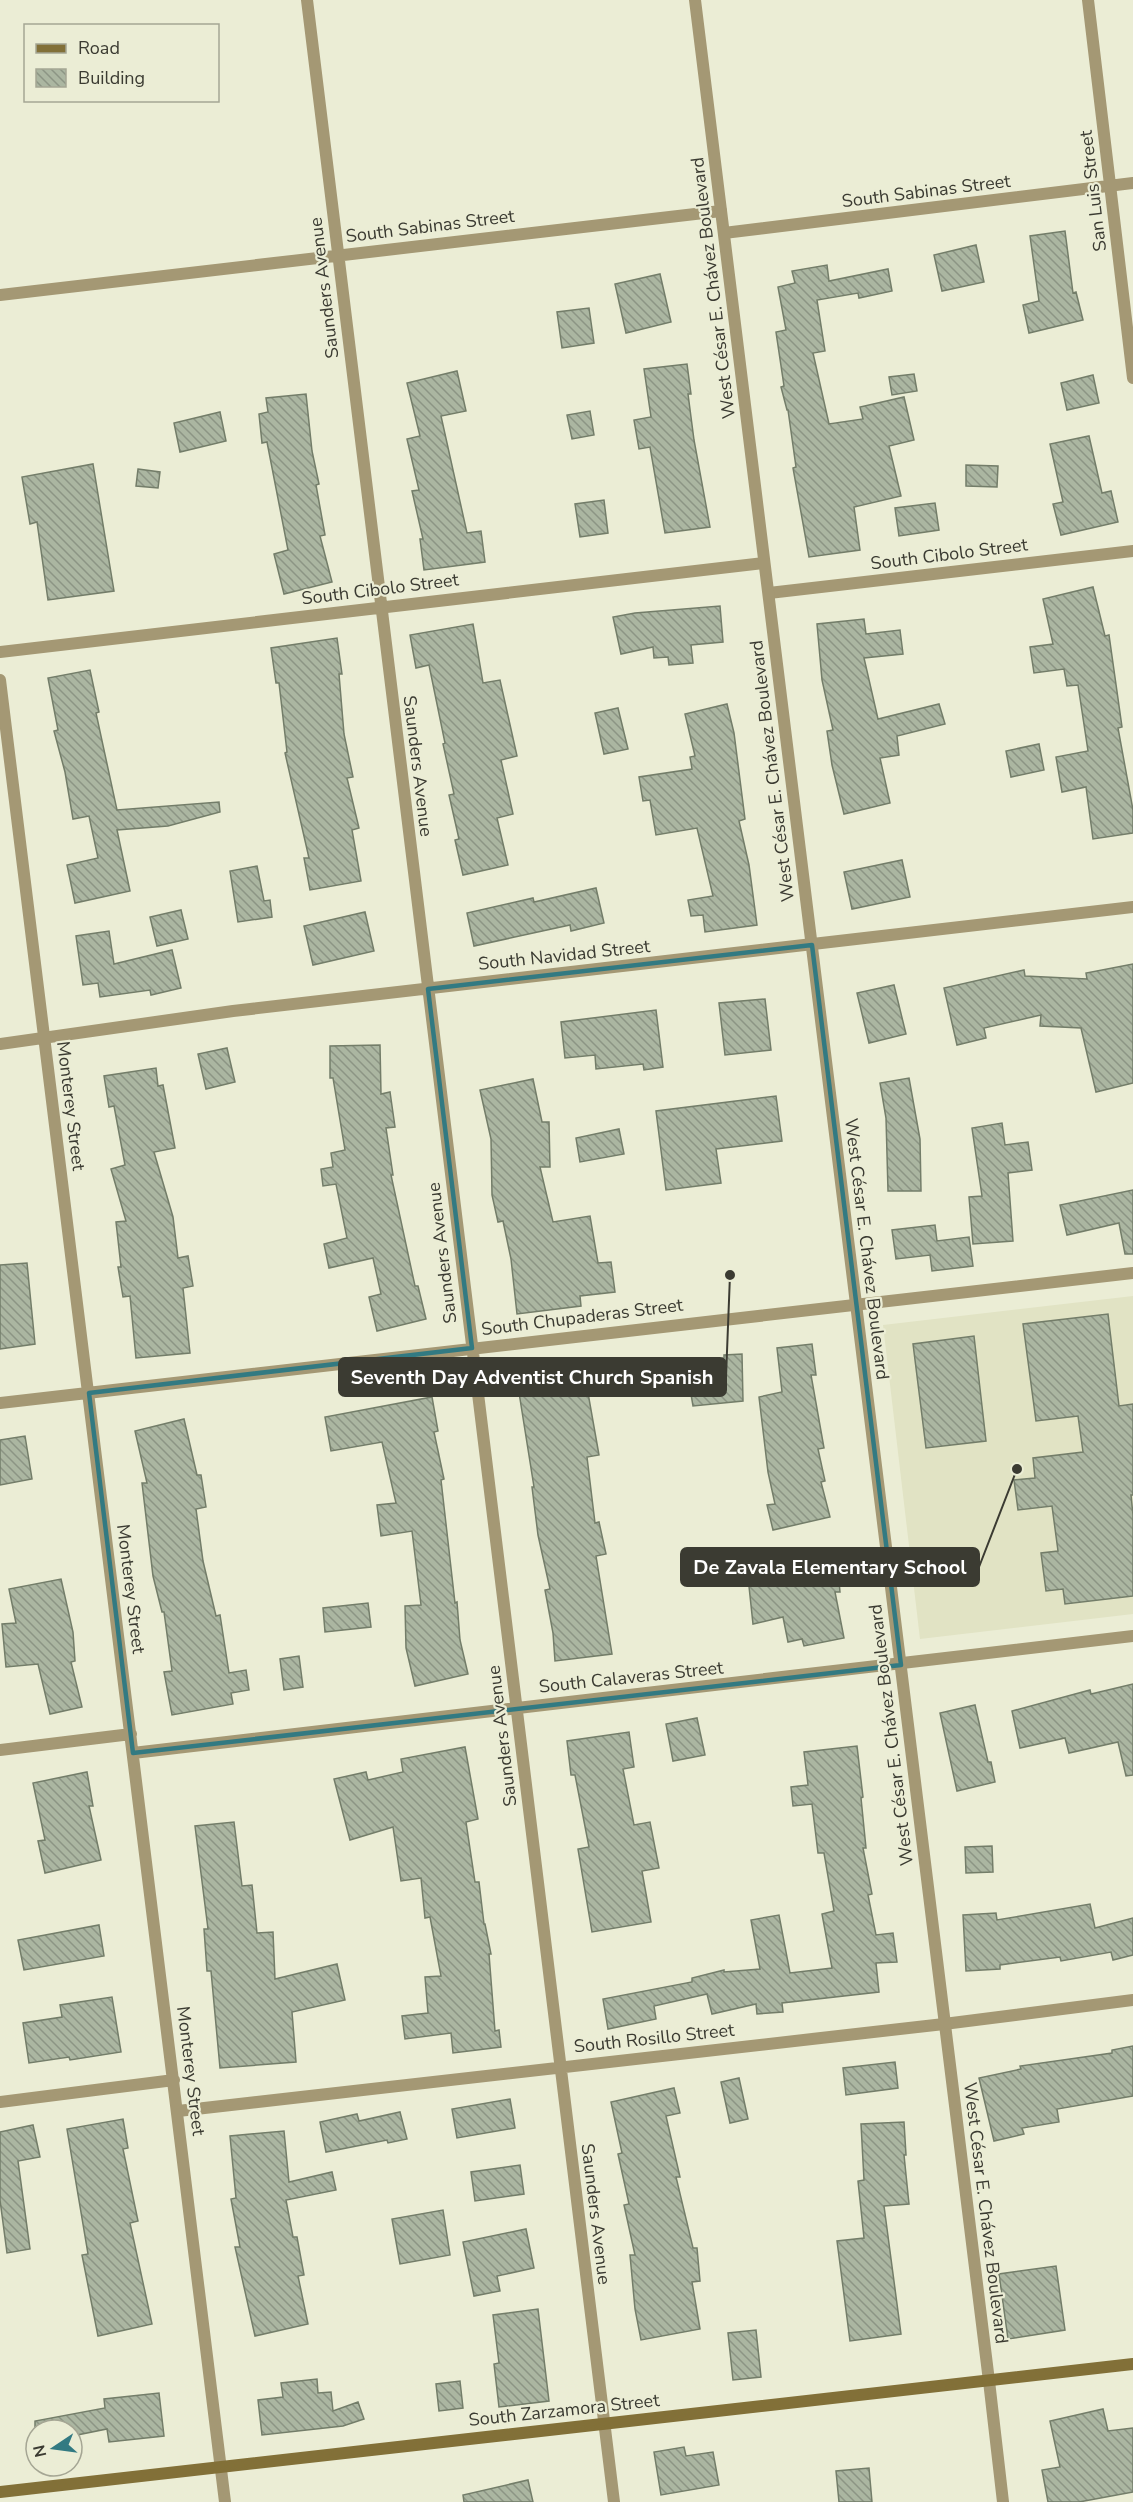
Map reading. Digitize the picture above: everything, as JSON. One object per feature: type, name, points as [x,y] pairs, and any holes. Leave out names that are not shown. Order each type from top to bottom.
[{"type":"main road","name":"South Zarzamora Street","points":[[0,2493],[1133,2364]]},
{"type":"street","name":"Saunders Avenue","points":[[306,0],[614,2502]]},
{"type":"street","name":"West César E. Chávez Boulevard","points":[[695,0],[1004,2502]]},
{"type":"street","name":"San Luis Street","points":[[1088,0],[1133,378]]},
{"type":"street","name":"South Sabinas Street","points":[[724,233],[912,212],[1133,183]]},
{"type":"street","name":"South Sabinas Street","points":[[0,295],[721,211]]},
{"type":"street","name":"South Cibolo Street","points":[[769,593],[1133,551]]},
{"type":"street","name":"South Cibolo Street","points":[[0,652],[764,563]]},
{"type":"street","name":"Monterey Street","points":[[0,680],[225,2502]]},
{"type":"street","name":"South Navidad Street","points":[[0,1044],[233,1011],[1133,908]]},
{"type":"street","name":"South Chupaderas Street","points":[[0,1403],[1133,1273]]},
{"type":"street","name":"South Calaveras Street","points":[[133,1753],[901,1665],[1133,1636]]},
{"type":"street","points":[[0,1750],[131,1734]]},
{"type":"street","name":"South Rosillo Street","points":[[178,2111],[944,2025],[1133,2000]]},
{"type":"street","points":[[0,2102],[174,2080]]},
{"type":"highlighted area","points":[[812,945],[901,1665],[133,1753],[89,1393],[472,1348],[428,989]]},
{"type":"shaded area","points":[[1133,1296],[1133,1614],[920,1639],[883,1325]]},
{"type":"building","points":[[1065,231],[1073,293],[1076,292],[1083,320],[1029,333],[1023,305],[1039,301],[1030,236]]},
{"type":"building","points":[[976,245],[984,282],[942,291],[934,255]]},
{"type":"building","points":[[827,265],[829,281],[888,269],[892,291],[859,298],[858,293],[817,300],[825,351],[813,353],[829,424],[863,419],[860,407],[904,397],[914,440],[889,446],[901,496],[854,507],[860,550],[809,557],[793,468],[796,467],[788,410],[781,387],[784,386],[776,332],[786,330],[778,287],[795,283],[792,271]]},
{"type":"building","points":[[660,274],[671,322],[626,333],[615,284]]},
{"type":"building","points":[[589,308],[594,343],[562,348],[557,312]]},
{"type":"building","points":[[687,364],[694,440],[710,527],[665,533],[650,447],[639,449],[634,420],[651,417],[644,369]]},
{"type":"building","points":[[457,371],[466,411],[441,416],[467,533],[481,531],[485,562],[424,570],[420,539],[423,539],[412,491],[419,490],[407,439],[420,436],[407,383]]},
{"type":"building","points":[[914,374],[917,391],[892,395],[889,377]]},
{"type":"building","points":[[1093,375],[1099,403],[1067,410],[1061,383]]},
{"type":"building","points":[[306,394],[312,451],[319,484],[316,485],[325,535],[320,536],[332,582],[284,594],[274,554],[288,550],[267,442],[262,443],[259,414],[268,412],[266,398]]},
{"type":"building","points":[[590,411],[594,435],[572,439],[567,415]]},
{"type":"building","points":[[220,412],[226,441],[180,452],[174,423]]},
{"type":"building","points":[[1089,436],[1102,493],[1111,491],[1118,522],[1061,535],[1053,504],[1063,502],[1050,444]]},
{"type":"building","points":[[93,464],[114,591],[48,600],[37,522],[30,524],[22,477]]},
{"type":"building","points":[[966,465],[998,466],[997,487],[966,486]]},
{"type":"building","points":[[138,469],[160,472],[158,488],[136,486]]},
{"type":"building","points":[[604,500],[608,533],[580,537],[575,504]]},
{"type":"building","points":[[935,503],[939,530],[899,536],[895,508]]},
{"type":"building","points":[[1093,587],[1105,636],[1109,635],[1122,727],[1118,728],[1133,810],[1133,833],[1093,839],[1086,787],[1062,792],[1056,757],[1088,751],[1078,685],[1067,686],[1064,669],[1034,673],[1030,647],[1053,644],[1043,599]]},
{"type":"building","points":[[720,606],[723,642],[691,645],[693,663],[669,665],[668,657],[654,658],[653,647],[621,654],[613,617]]},
{"type":"building","points":[[864,619],[866,634],[900,630],[903,654],[864,658],[878,719],[939,704],[945,724],[897,736],[899,755],[880,758],[890,803],[844,814],[832,765],[827,731],[833,730],[822,680],[817,624]]},
{"type":"building","points":[[473,624],[483,683],[500,680],[517,756],[501,760],[513,814],[497,818],[508,865],[463,875],[455,840],[459,839],[449,795],[454,794],[429,665],[416,668],[410,635]]},
{"type":"building","points":[[337,638],[342,674],[339,674],[344,734],[353,777],[347,778],[359,828],[352,830],[361,881],[310,890],[304,858],[309,858],[285,753],[287,752],[279,683],[276,683],[271,648]]},
{"type":"building","points":[[90,670],[99,712],[96,713],[117,810],[219,802],[220,812],[168,826],[117,830],[130,891],[75,903],[67,865],[98,858],[89,816],[73,819],[65,772],[54,731],[58,730],[48,678]]},
{"type":"building","points":[[727,704],[734,733],[745,819],[739,821],[749,865],[757,925],[705,932],[703,915],[691,916],[688,900],[713,896],[697,828],[656,835],[650,800],[643,801],[639,777],[692,769],[690,757],[695,756],[685,714]]},
{"type":"building","points":[[618,708],[628,749],[604,754],[595,713]]},
{"type":"building","points":[[1039,744],[1044,770],[1011,777],[1006,751]]},
{"type":"building","points":[[902,860],[910,897],[852,909],[844,872]]},
{"type":"building","points":[[257,866],[264,901],[270,900],[272,917],[238,922],[230,871]]},
{"type":"building","points":[[596,888],[604,923],[571,931],[570,925],[474,946],[467,913],[533,898],[534,902]]},
{"type":"building","points":[[181,910],[188,939],[157,946],[150,917]]},
{"type":"building","points":[[365,912],[374,951],[313,965],[304,926]]},
{"type":"building","points":[[109,931],[114,964],[172,950],[181,988],[151,995],[150,990],[100,997],[98,983],[83,985],[76,936]]},
{"type":"building","points":[[1133,964],[1133,1083],[1096,1092],[1081,1028],[1040,1026],[1041,1015],[984,1028],[986,1038],[957,1045],[944,988],[1024,970],[1025,976],[1087,979],[1086,973]]},
{"type":"building","points":[[894,985],[906,1034],[869,1043],[857,993]]},
{"type":"building","points":[[765,999],[771,1050],[725,1055],[719,1003]]},
{"type":"building","points":[[656,1010],[663,1067],[644,1070],[643,1064],[596,1069],[595,1055],[565,1058],[561,1022]]},
{"type":"building","points":[[380,1045],[381,1094],[390,1092],[395,1127],[386,1128],[393,1175],[391,1175],[415,1286],[418,1286],[426,1319],[377,1331],[369,1297],[381,1294],[373,1258],[329,1268],[324,1244],[347,1238],[336,1184],[323,1186],[321,1169],[333,1167],[331,1153],[345,1150],[333,1078],[330,1078],[330,1046]]},
{"type":"building","points":[[227,1048],[235,1082],[206,1089],[198,1054]]},
{"type":"building","points":[[156,1068],[158,1086],[163,1085],[175,1148],[154,1152],[173,1217],[178,1258],[188,1256],[193,1286],[183,1288],[190,1353],[136,1358],[130,1296],[123,1297],[118,1267],[121,1267],[116,1222],[126,1221],[111,1169],[125,1165],[114,1106],[109,1107],[104,1076]]},
{"type":"building","points":[[909,1078],[920,1139],[921,1191],[888,1191],[886,1118],[880,1083]]},
{"type":"building","points":[[533,1079],[542,1122],[549,1122],[550,1167],[540,1167],[553,1222],[590,1216],[598,1263],[611,1262],[615,1292],[580,1296],[581,1306],[517,1314],[511,1259],[503,1221],[498,1222],[492,1195],[491,1139],[480,1090]]},
{"type":"building","points":[[776,1096],[782,1141],[716,1149],[721,1183],[666,1190],[656,1111]]},
{"type":"building","points":[[1002,1123],[1005,1145],[1028,1142],[1032,1170],[1008,1173],[1013,1241],[973,1244],[969,1197],[982,1196],[972,1128]]},
{"type":"building","points":[[619,1129],[624,1154],[580,1162],[576,1138]]},
{"type":"building","points":[[1133,1190],[1133,1254],[1125,1254],[1119,1223],[1067,1235],[1060,1205]]},
{"type":"building","points":[[935,1225],[937,1241],[969,1237],[973,1266],[932,1271],[930,1255],[896,1259],[892,1230]]},
{"type":"building","points":[[27,1263],[35,1344],[0,1349],[0,1265]]},
{"type":"building","points":[[1108,1314],[1119,1406],[1133,1404],[1133,1495],[1131,1495],[1133,1596],[1065,1604],[1063,1589],[1046,1591],[1041,1553],[1058,1551],[1052,1506],[1018,1510],[1014,1480],[1035,1478],[1033,1458],[1083,1452],[1078,1416],[1036,1421],[1023,1324]]},
{"type":"building","points":[[974,1336],[986,1441],[926,1448],[913,1344]]},
{"type":"building","points":[[812,1344],[816,1375],[811,1375],[824,1448],[818,1449],[825,1481],[821,1482],[830,1517],[773,1530],[767,1505],[775,1504],[768,1472],[759,1397],[782,1392],[777,1348]]},
{"type":"building","points":[[742,1354],[743,1401],[693,1406],[686,1365],[724,1358],[724,1355]]},
{"type":"building","points":[[617,1363],[620,1389],[588,1393],[599,1455],[587,1457],[595,1523],[599,1522],[606,1554],[596,1556],[612,1654],[555,1661],[553,1633],[545,1590],[550,1589],[538,1535],[532,1487],[534,1487],[517,1380],[584,1371],[583,1367]]},
{"type":"building","points":[[432,1397],[438,1431],[434,1432],[444,1479],[441,1480],[455,1603],[457,1602],[460,1640],[468,1674],[415,1686],[406,1648],[405,1606],[421,1605],[412,1531],[381,1536],[377,1505],[396,1503],[382,1442],[331,1451],[325,1417]]},
{"type":"building","points":[[184,1419],[197,1475],[201,1475],[206,1507],[196,1509],[203,1561],[216,1616],[220,1615],[229,1673],[246,1670],[249,1690],[231,1693],[233,1704],[172,1715],[164,1672],[172,1671],[164,1612],[162,1612],[153,1576],[142,1483],[147,1483],[135,1431]]},
{"type":"building","points":[[25,1436],[32,1479],[0,1485],[0,1440]]},
{"type":"building","points":[[836,1549],[840,1592],[835,1592],[844,1638],[804,1646],[802,1639],[788,1642],[783,1617],[753,1624],[748,1577],[796,1571],[794,1553]]},
{"type":"building","points":[[61,1579],[73,1632],[75,1661],[71,1662],[82,1707],[50,1714],[38,1664],[6,1667],[2,1624],[16,1623],[9,1589]]},
{"type":"building","points":[[368,1603],[371,1627],[325,1632],[323,1608]]},
{"type":"building","points":[[299,1656],[303,1687],[284,1690],[280,1659]]},
{"type":"building","points":[[1133,1684],[1133,1775],[1126,1776],[1118,1742],[1069,1753],[1065,1738],[1020,1748],[1012,1711],[1090,1690],[1091,1694]]},
{"type":"building","points":[[975,1705],[995,1782],[957,1791],[940,1713]]},
{"type":"building","points":[[697,1718],[705,1755],[673,1761],[666,1724]]},
{"type":"building","points":[[629,1732],[634,1767],[623,1769],[634,1825],[650,1822],[659,1868],[642,1871],[651,1922],[592,1932],[578,1849],[589,1847],[575,1775],[571,1775],[567,1741]]},
{"type":"building","points":[[857,1746],[866,1848],[863,1848],[872,1894],[868,1895],[876,1935],[893,1933],[897,1962],[876,1963],[879,1992],[782,2003],[783,2012],[757,2014],[756,2004],[712,2014],[707,1994],[654,2006],[656,2019],[608,2029],[603,1999],[692,1982],[692,1978],[724,1970],[724,1972],[760,1969],[751,1920],[779,1915],[790,1973],[832,1968],[822,1914],[834,1911],[824,1853],[818,1853],[812,1804],[793,1806],[791,1787],[808,1785],[804,1752]]},
{"type":"building","points":[[465,1747],[478,1819],[466,1822],[475,1882],[479,1882],[484,1924],[491,1954],[489,1954],[495,2031],[499,2030],[501,2047],[453,2053],[451,2033],[405,2039],[402,2016],[428,2013],[425,1977],[441,1976],[430,1917],[425,1918],[421,1878],[401,1881],[393,1827],[350,1840],[334,1779],[366,1772],[368,1780],[403,1772],[401,1759]]},
{"type":"building","points":[[87,1772],[93,1806],[89,1806],[101,1860],[45,1873],[38,1841],[45,1840],[33,1783]]},
{"type":"building","points":[[234,1822],[242,1886],[252,1885],[257,1933],[273,1932],[275,1979],[337,1964],[345,2000],[292,2012],[296,2062],[220,2068],[211,1971],[207,1971],[204,1929],[208,1929],[195,1826]]},
{"type":"building","points":[[992,1846],[993,1872],[966,1873],[965,1847]]},
{"type":"building","points":[[1090,1904],[1095,1928],[1133,1918],[1133,1955],[1113,1960],[1111,1952],[1061,1961],[1060,1957],[1000,1965],[1000,1969],[966,1971],[963,1915],[996,1913],[997,1920]]},
{"type":"building","points":[[99,1925],[104,1956],[24,1970],[18,1940]]},
{"type":"building","points":[[112,1997],[121,2052],[70,2060],[69,2057],[29,2063],[23,2023],[62,2017],[60,2005]]},
{"type":"building","points":[[1133,2046],[1133,2096],[1057,2109],[1059,2122],[1022,2128],[1024,2134],[994,2141],[979,2078],[1021,2069],[1020,2066],[1112,2053],[1112,2050]]},
{"type":"building","points":[[895,2062],[898,2088],[846,2095],[843,2068]]},
{"type":"building","points":[[739,2078],[748,2119],[730,2123],[721,2082]]},
{"type":"building","points":[[674,2088],[680,2113],[666,2116],[680,2177],[676,2177],[693,2248],[697,2248],[700,2281],[692,2282],[700,2329],[641,2340],[635,2309],[630,2255],[635,2255],[624,2205],[629,2204],[618,2154],[622,2153],[611,2102]]},
{"type":"building","points":[[510,2099],[515,2128],[457,2138],[452,2109]]},
{"type":"building","points":[[400,2112],[407,2139],[388,2143],[387,2140],[326,2152],[320,2122],[357,2114],[359,2121]]},
{"type":"building","points":[[123,2119],[128,2148],[123,2149],[138,2221],[130,2223],[152,2324],[98,2336],[82,2255],[88,2254],[67,2129]]},
{"type":"building","points":[[904,2122],[906,2155],[904,2155],[909,2204],[884,2206],[901,2334],[850,2341],[837,2241],[864,2238],[858,2181],[864,2180],[861,2124]]},
{"type":"building","points":[[33,2125],[40,2157],[18,2161],[30,2249],[7,2253],[0,2200],[0,2132]]},
{"type":"building","points":[[284,2131],[289,2182],[332,2172],[336,2190],[286,2200],[293,2237],[297,2237],[304,2275],[298,2276],[308,2324],[255,2336],[235,2247],[240,2247],[231,2199],[236,2198],[230,2136]]},
{"type":"building","points":[[520,2165],[524,2194],[475,2201],[471,2172]]},
{"type":"building","points":[[443,2210],[450,2255],[400,2264],[392,2219]]},
{"type":"building","points":[[526,2229],[534,2268],[497,2276],[500,2291],[474,2296],[463,2242]]},
{"type":"building","points":[[1056,2266],[1065,2330],[1008,2339],[999,2274]]},
{"type":"building","points":[[538,2309],[549,2401],[499,2407],[494,2364],[499,2363],[493,2315]]},
{"type":"building","points":[[756,2330],[761,2377],[733,2380],[728,2333]]},
{"type":"building","points":[[317,2379],[318,2393],[331,2392],[333,2411],[358,2402],[364,2419],[343,2426],[262,2435],[258,2400],[283,2397],[281,2383]]},
{"type":"building","points":[[460,2381],[463,2408],[439,2411],[436,2384]]},
{"type":"building","points":[[159,2393],[164,2436],[109,2442],[107,2429],[84,2434],[84,2418],[51,2418],[105,2408],[104,2399]]},
{"type":"building","points":[[1103,2409],[1108,2431],[1133,2428],[1133,2492],[1079,2502],[1048,2502],[1042,2470],[1060,2467],[1050,2421]]},
{"type":"building","points":[[684,2447],[686,2456],[713,2452],[719,2485],[661,2495],[654,2452]]},
{"type":"building","points":[[869,2468],[872,2502],[839,2502],[836,2471]]},
{"type":"building","points":[[528,2480],[533,2502],[464,2502],[463,2495]]},
{"type":"place","name":"Seventh Day Adventist Church Spanish","points":[[730,1275]]},
{"type":"place","name":"De Zavala Elementary School","points":[[1017,1469]]}]
